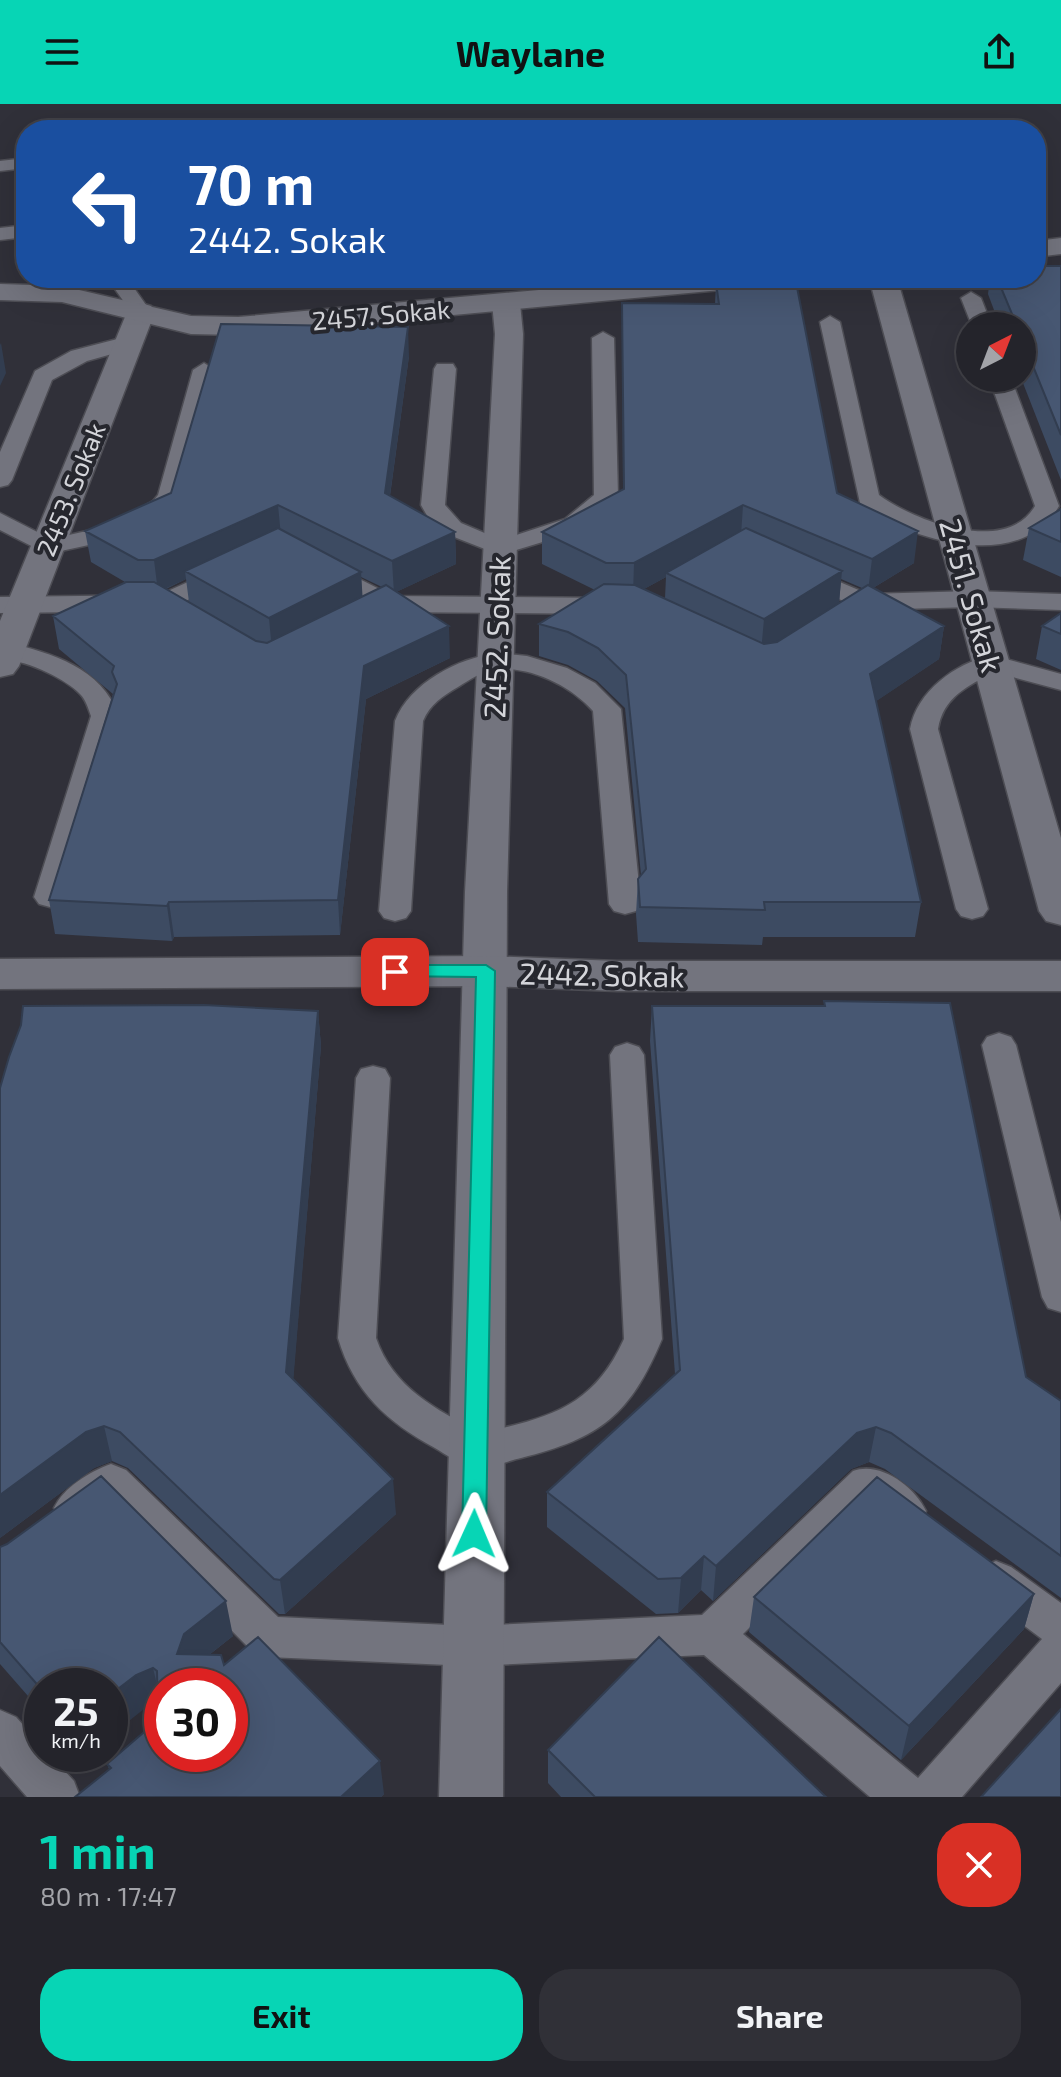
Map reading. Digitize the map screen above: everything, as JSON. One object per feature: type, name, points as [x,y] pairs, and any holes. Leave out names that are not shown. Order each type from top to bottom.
[{"type":"street","name":"2457. Sokak","points":[[0,292],[62,294],[191,325],[238,326],[661,288]]},
{"type":"street","name":"2451. Sokak","points":[[886,288],[1061,911]]},
{"type":"street","name":"2452. Sokak","points":[[472,1796],[471,1646],[486,892],[509,334],[506,303]]},
{"type":"street","name":"2453. Sokak","points":[[2,656],[12,605],[47,547],[141,312]]},
{"type":"street","name":"2442. Sokak","points":[[0,974],[486,971],[633,976],[1061,976]]},
{"type":"lane","points":[[124,288],[141,312]]},
{"type":"lane","points":[[971,298],[976,312]]},
{"type":"lane","points":[[830,322],[868,498],[885,512],[956,539],[1027,528],[1039,521],[1047,506],[1005,392]]},
{"type":"lane","points":[[445,369],[433,505],[436,513],[451,528],[500,548],[579,521],[593,512],[606,496],[603,338]]},
{"type":"lane","points":[[0,480],[43,376],[79,356],[129,342]]},
{"type":"lane","points":[[0,520],[47,547],[117,532],[143,520],[170,496],[204,370]]},
{"type":"lane","points":[[308,561],[388,604],[639,606]]},
{"type":"lane","points":[[12,605],[164,603],[242,565]]},
{"type":"lane","points":[[783,565],[864,602],[973,599],[1061,602]]},
{"type":"lane","points":[[839,618],[864,602]]},
{"type":"lane","points":[[164,603],[191,619]]},
{"type":"lane","points":[[362,617],[388,604]]},
{"type":"lane","points":[[2,656],[64,670],[83,680],[96,693],[105,716],[50,897]]},
{"type":"lane","points":[[395,911],[409,721],[420,700],[432,691],[495,660],[570,678],[597,697],[607,709],[625,904]]},
{"type":"lane","points":[[972,909],[924,729],[925,718],[936,697],[991,663],[1061,682]]},
{"type":"lane","points":[[999,1045],[1061,1297]]},
{"type":"lane","points":[[373,1078],[357,1338],[361,1356],[382,1391],[398,1406],[476,1451],[555,1433],[590,1415],[616,1391],[634,1366],[643,1339],[627,1055]]},
{"type":"lane","points":[[49,1527],[111,1482],[268,1637],[471,1646],[712,1635],[868,1483],[1061,1628]]},
{"type":"lane","points":[[712,1635],[905,1797]]},
{"type":"lane","points":[[233,1666],[268,1637]]},
{"type":"lane","points":[[932,1797],[1061,1650]]},
{"type":"lane","points":[[0,1732],[57,1797]]},
{"type":"building","points":[[1046,266],[1061,266],[1061,435],[1036,373],[1036,312],[1011,312],[1001,288],[1046,288]]},
{"type":"building","points":[[717,288],[797,288],[837,493],[918,531],[872,559],[743,505],[634,563],[606,563],[542,532],[624,489],[622,303],[719,304]]},
{"type":"building","points":[[221,324],[408,327],[385,493],[455,532],[392,561],[278,505],[154,560],[138,560],[85,531],[171,493]]},
{"type":"building","points":[[1061,509],[1061,542],[1029,528]]},
{"type":"building","points":[[278,528],[361,572],[269,618],[185,571]]},
{"type":"building","points":[[746,528],[842,571],[764,619],[666,573]]},
{"type":"building","points":[[126,582],[154,582],[256,641],[267,643],[386,585],[449,626],[364,666],[338,900],[169,902],[167,906],[49,900],[117,684],[112,672],[114,666],[53,616]]},
{"type":"building","points":[[604,584],[635,585],[764,644],[777,642],[868,585],[944,626],[870,674],[921,902],[764,902],[765,910],[640,907],[638,879],[646,869],[626,675],[598,648],[568,632],[539,624]]},
{"type":"building","points":[[1061,613],[1061,634],[1042,626]]},
{"type":"building","points":[[824,1001],[950,1003],[1026,1377],[1061,1401],[1061,1556],[891,1433],[876,1427],[857,1433],[716,1566],[704,1556],[681,1578],[658,1579],[547,1492],[680,1370],[652,1006],[825,1006]]},
{"type":"building","points":[[204,1005],[318,1011],[286,1372],[393,1479],[280,1580],[274,1579],[120,1432],[104,1426],[86,1432],[0,1495],[0,1088],[21,1025],[23,1006]]},
{"type":"building","points":[[101,1476],[226,1601],[184,1634],[177,1654],[221,1655],[224,1665],[258,1637],[380,1761],[341,1797],[75,1797],[106,1772],[128,1772],[128,1746],[144,1732],[144,1772],[248,1772],[248,1668],[144,1668],[144,1672],[128,1681],[128,1668],[24,1669],[0,1642],[0,1547]]},
{"type":"building","points":[[877,1477],[1034,1594],[909,1726],[754,1597]]},
{"type":"building","points":[[659,1637],[826,1797],[595,1797],[548,1750]]},
{"type":"building","points":[[1061,1709],[1061,1797],[981,1797]]},
{"type":"route","points":[[395,972],[486,971],[474,1534]]}]
